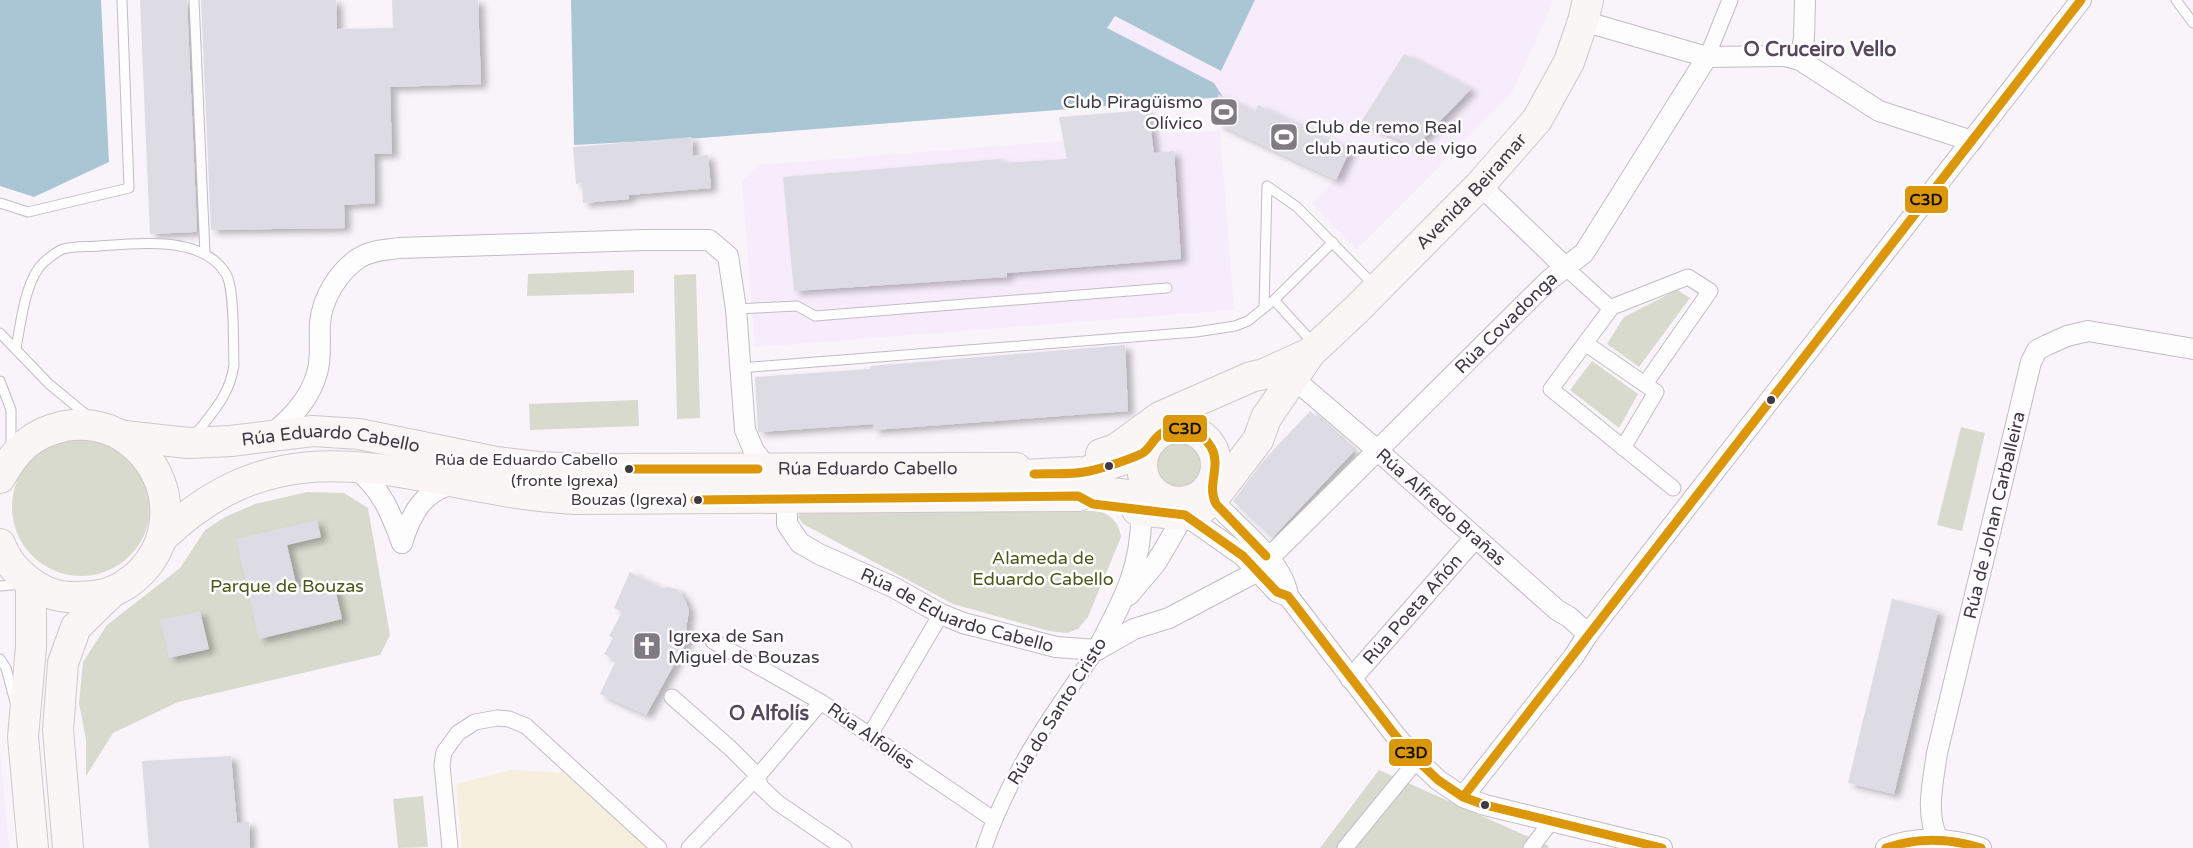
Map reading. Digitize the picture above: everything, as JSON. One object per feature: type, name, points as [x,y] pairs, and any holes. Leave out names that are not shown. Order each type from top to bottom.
[{"type":"main road","name":"Avenida Beiramar","points":[[1314,350],[1264,374],[1257,387],[1178,428],[1157,435],[1149,443],[1175,489],[1266,418],[1314,350],[1480,185],[1536,120],[1561,78],[1586,10]]},
{"type":"main road","points":[[1016,468],[1022,462],[1070,460],[1116,448],[1160,417],[1251,377],[1264,374]]},
{"type":"main road","name":"Rúa Eduardo Cabello","points":[[6,468],[29,440],[51,429],[76,424],[188,442],[231,441],[313,431],[359,434],[496,462],[538,467],[1016,468],[1022,475],[1085,472],[1175,489]]},
{"type":"main road","points":[[1175,489],[1215,455],[1210,444],[1201,435],[1190,429],[1178,428]]},
{"type":"main road","points":[[0,544],[14,569],[31,583],[63,597],[89,598],[113,591],[135,579],[151,560],[163,537],[166,508],[161,480],[146,455],[112,431]]},
{"type":"main road","name":"Rúa Eduardo Cabello","points":[[163,537],[185,516],[209,499],[251,479],[305,466],[353,466],[511,492],[575,499],[1078,496],[1093,504],[1175,489]]},
{"type":"main road","points":[[31,583],[31,647],[23,737],[33,848]]},
{"type":"main road","points":[[68,848],[58,730],[63,663],[76,627],[113,591]]},
{"type":"street","points":[[1707,57],[1730,0]]},
{"type":"street","points":[[1800,60],[1804,38],[1805,0]]},
{"type":"street","points":[[1463,797],[2081,0]]},
{"type":"street","points":[[1586,10],[1707,57],[1785,56],[1800,60],[1879,111],[1972,141]]},
{"type":"street","name":"Rúa Covadonga","points":[[1264,565],[1549,280],[1584,253],[1707,57]]},
{"type":"street","points":[[1480,185],[1565,267],[1608,306],[1612,307]]},
{"type":"street","points":[[271,435],[292,417],[311,391],[318,371],[320,321],[324,300],[338,279],[359,257],[376,250],[644,240],[709,240],[728,256],[736,309],[745,430],[754,451],[768,469]]},
{"type":"street","points":[[1645,384],[1710,291],[1688,277],[1612,307],[1551,389],[1673,488]]},
{"type":"street","name":"Rúa de Johan Carballeira","points":[[1938,840],[1933,830],[1930,810],[1937,753],[2031,362],[2037,350],[2067,336],[2088,331],[2193,349]]},
{"type":"street","points":[[1585,344],[1656,392],[1623,448]]},
{"type":"street","name":"Rúa Alfredo Brañas","points":[[1294,380],[1377,450],[1474,539],[1588,634]]},
{"type":"street","points":[[353,466],[368,477],[378,490],[390,509],[402,543],[410,518],[420,504],[433,493],[460,483]]},
{"type":"street","points":[[1175,489],[1235,549],[1264,565]]},
{"type":"street","points":[[1175,489],[1287,584],[1288,596],[1351,679],[1395,735],[1438,780],[1463,797],[1485,805],[1662,848]]},
{"type":"street","name":"Rúa do Santo Cristo","points":[[984,848],[993,819],[1033,744],[1097,650],[1121,604],[1138,556],[1142,535],[1175,489]]},
{"type":"street","name":"Rúa do Santo Cristo","points":[[1121,604],[1156,563],[1175,489]]},
{"type":"street","name":"Rúa de Eduardo Cabello","points":[[787,499],[787,524],[801,543],[819,554],[893,587],[942,614],[963,623],[1056,647],[1097,650]]},
{"type":"street","name":"Rúa Poeta Añón","points":[[1351,679],[1474,539]]},
{"type":"street","points":[[1097,650],[1134,629],[1169,618],[1264,565]]},
{"type":"street","points":[[870,735],[942,614]]},
{"type":"street","name":"Rúa Alfolíes","points":[[713,641],[821,702],[993,819]]},
{"type":"street","points":[[672,697],[730,748],[758,776],[760,786],[778,803],[844,848]]},
{"type":"street","points":[[688,848],[758,776],[821,702]]},
{"type":"street","points":[[450,848],[442,765],[444,752],[458,733],[475,722],[497,718],[509,719],[526,726],[659,848]]},
{"type":"street","points":[[1345,848],[1418,760]]},
{"type":"street","points":[[1531,848],[1551,822]]},
{"type":"street","points":[[1886,848],[1896,844],[1938,840],[1963,842],[1981,848]]},
{"type":"lane","points":[[0,203],[28,212],[129,188],[122,0]]},
{"type":"lane","points":[[194,0],[205,254]]},
{"type":"lane","points":[[2176,0],[2193,22]]},
{"type":"lane","points":[[1264,308],[1267,186],[1297,207],[1377,289]]},
{"type":"lane","points":[[740,368],[1196,332],[1235,326],[1248,321],[1274,300],[1333,242]]},
{"type":"lane","points":[[16,348],[30,283],[42,264],[61,249],[142,243],[181,246],[205,254],[217,262],[227,276],[230,290],[234,365],[232,377],[220,405],[188,442]]},
{"type":"lane","points":[[736,309],[797,306],[815,316],[1167,288]]},
{"type":"lane","points":[[1274,300],[1314,350]]},
{"type":"lane","points":[[0,333],[49,384],[112,431]]},
{"type":"lane","points":[[0,381],[11,410],[6,468]]},
{"type":"lane","points":[[0,586],[31,583]]},
{"type":"lane","points":[[0,659],[6,668],[23,737]]},
{"type":"shaded area","points":[[1255,0],[1552,0],[1511,94],[1356,250],[1312,203],[1335,180],[1223,97],[1107,28],[1115,16],[1220,71]]},
{"type":"shaded area","points":[[1220,131],[1234,310],[755,347],[742,181],[759,165],[1151,134]]},
{"type":"shaded area","points":[[0,751],[9,848],[0,848]]},
{"type":"green space","points":[[634,270],[634,293],[527,296],[528,274]]},
{"type":"green space","points":[[696,274],[700,418],[677,419],[674,275]]},
{"type":"green space","points":[[1677,290],[1690,298],[1639,367],[1607,344],[1624,317]]},
{"type":"green space","points":[[1592,361],[1638,394],[1619,428],[1570,390]]},
{"type":"green space","points":[[638,400],[639,426],[530,430],[529,404]]},
{"type":"green space","points":[[1961,427],[1985,433],[1962,531],[1937,525]]},
{"type":"green space","points":[[1179,437],[1189,439],[1198,445],[1204,454],[1206,464],[1204,474],[1198,483],[1189,489],[1179,491],[1169,489],[1160,483],[1154,474],[1152,464],[1154,454],[1160,445],[1169,439]]},
{"type":"green space","points":[[81,438],[107,444],[130,458],[144,481],[150,507],[144,533],[130,556],[107,570],[81,576],[55,570],[32,556],[18,533],[12,507],[18,481],[32,458],[55,444]]},
{"type":"green space","name":"Parque de Bouzas","points":[[307,492],[344,493],[368,508],[390,635],[380,655],[178,702],[113,733],[86,776],[86,740],[79,703],[83,662],[107,625],[180,568],[205,530],[225,517],[255,504]]},
{"type":"green space","name":"Alameda de Eduardo Cabello","points":[[802,510],[1101,511],[1115,521],[1121,537],[1088,617],[1078,629],[1067,633],[1049,631],[953,604],[803,524],[798,517]]},
{"type":"green space","points":[[1379,770],[1549,846],[1548,848],[1320,848]]},
{"type":"green space","points":[[423,796],[428,847],[398,848],[393,799]]},
{"type":"sand","points":[[511,770],[570,773],[656,848],[462,848],[456,784]]},
{"type":"water","points":[[0,0],[101,0],[109,162],[34,197],[0,186]]},
{"type":"water","points":[[571,0],[1255,0],[1221,71],[1115,16],[1107,28],[1214,83],[1223,97],[700,138],[574,145]]},
{"type":"building","points":[[140,0],[187,0],[197,231],[193,232],[150,234]]},
{"type":"building","points":[[201,0],[336,0],[337,29],[393,28],[392,0],[478,0],[481,84],[390,87],[392,154],[374,154],[375,203],[344,205],[345,228],[211,230]]},
{"type":"building","points":[[1404,54],[1471,89],[1415,147],[1361,122]]},
{"type":"building","name":"Club de remo Real club nautico de vigo","points":[[1218,94],[1255,112],[1258,105],[1350,150],[1336,180],[1218,124]]},
{"type":"building","points":[[1148,110],[1154,153],[1174,151],[1181,259],[1007,273],[1007,277],[794,291],[783,177],[1001,159],[1001,163],[1067,159],[1059,117]]},
{"type":"building","points":[[692,137],[693,156],[708,155],[711,188],[629,195],[629,199],[583,203],[582,183],[576,184],[573,147]]},
{"type":"building","points":[[1125,345],[1128,411],[873,430],[874,424],[758,431],[755,377],[870,369],[870,366]]},
{"type":"building","points":[[1310,411],[1354,451],[1272,538],[1233,501],[1264,460]]},
{"type":"building","points":[[317,520],[321,537],[287,545],[297,588],[333,579],[342,619],[259,639],[236,539]]},
{"type":"building","name":"Igrexa de San Miguel de Bouzas","points":[[630,572],[661,588],[669,587],[678,590],[689,610],[686,630],[691,634],[646,715],[600,694],[616,660],[604,654],[613,638],[609,636],[622,612],[614,608]]},
{"type":"building","points":[[1892,599],[1938,611],[1894,794],[1848,783]]},
{"type":"building","points":[[200,611],[209,649],[169,658],[160,620]]},
{"type":"building","points":[[231,756],[237,823],[249,822],[250,848],[149,848],[142,761]]},
{"type":"transit line","name":"C3D","points":[[1463,797],[2081,0]]},
{"type":"transit line","name":"C3D","points":[[1034,474],[1078,473],[1105,467],[1145,452],[1157,437],[1166,431],[1178,428],[1189,430],[1204,438],[1214,454],[1213,497],[1216,504],[1266,556]]},
{"type":"transit line","name":"C3D","points":[[629,469],[758,469]]},
{"type":"transit line","name":"C3D","points":[[695,500],[1078,496],[1093,504],[1185,515],[1243,556],[1277,592],[1288,596],[1395,735],[1438,780],[1463,797],[1485,805],[1662,848]]},
{"type":"transit line","name":"C3D","points":[[1886,848],[1898,844],[1933,840],[1957,842],[1981,848]]},
{"type":"place","name":"Club Piragüismo Olívico","points":[[1224,112]]},
{"type":"place","name":"Club de remo Real club nautico de vigo","points":[[1284,137]]},
{"type":"place","name":"Rúa de Eduardo Cabello (fronte Igrexa)","points":[[629,469]]},
{"type":"place","name":"Bouzas (Igrexa)","points":[[698,500]]},
{"type":"place","name":"Igrexa de San Miguel de Bouzas","points":[[647,646]]},
{"type":"district","name":"O Cruceiro Vello","points":[[1820,50]]},
{"type":"district","name":"O Alfolís","points":[[769,714]]}]
